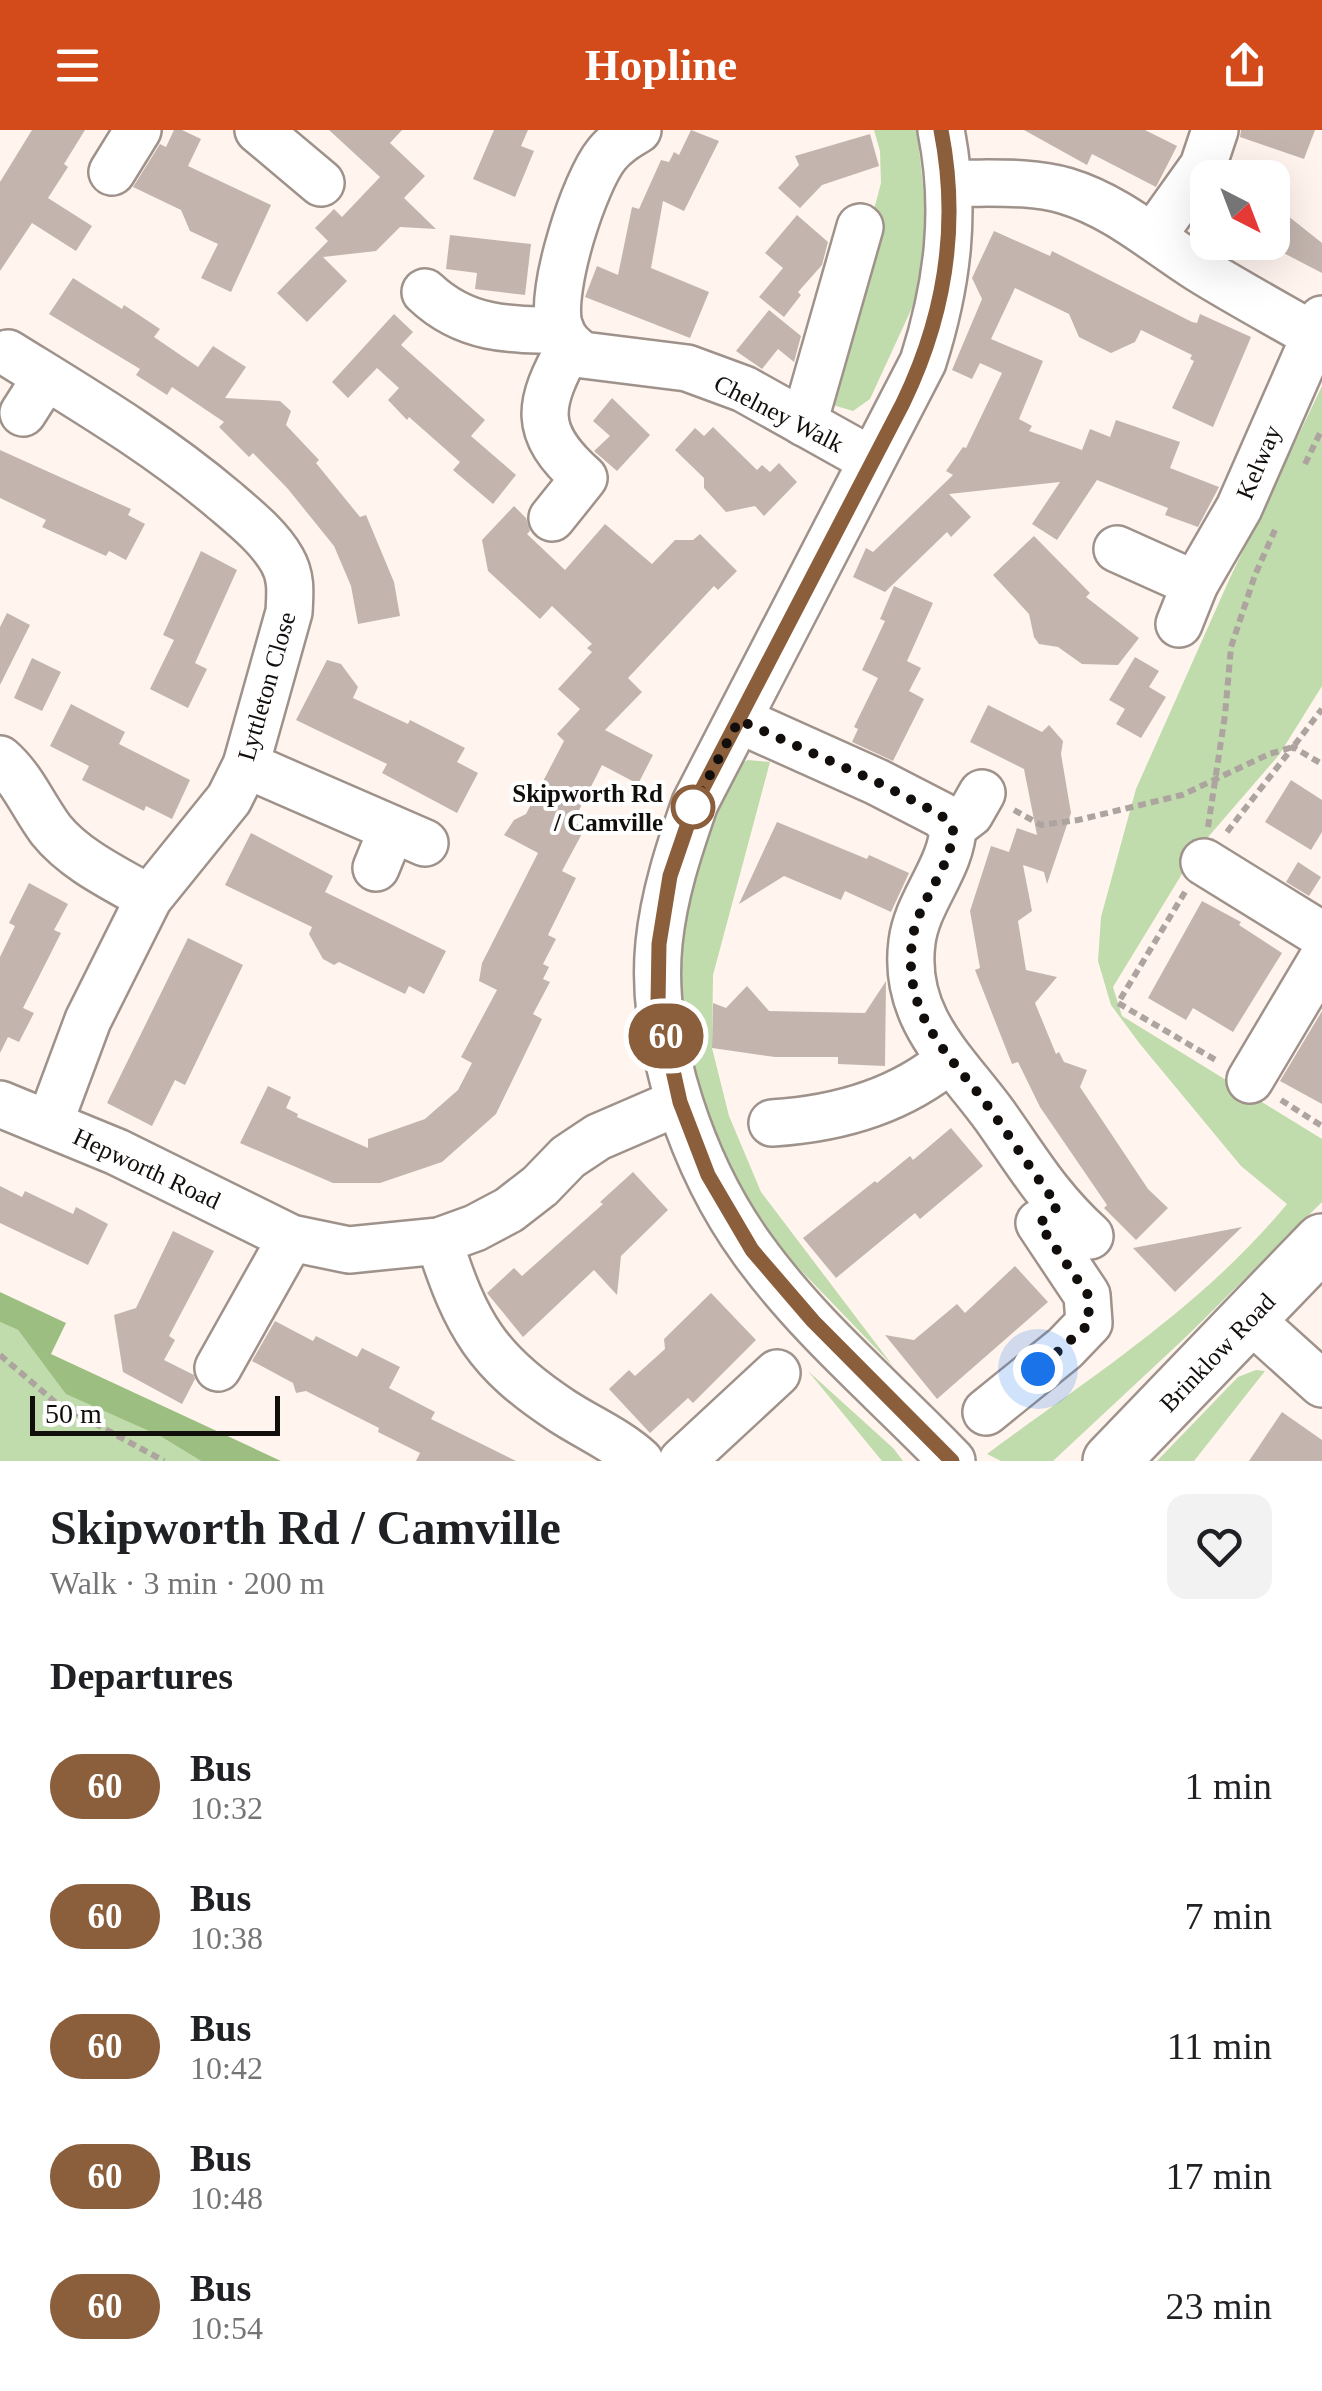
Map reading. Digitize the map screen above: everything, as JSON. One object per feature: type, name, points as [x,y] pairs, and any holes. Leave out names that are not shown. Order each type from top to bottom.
[{"type":"main road","name":"Brinklow Road","points":[[1110,1461],[1322,1242]]},
{"type":"street","points":[[112,172],[138,130]]},
{"type":"street","points":[[258,130],[321,183]]},
{"type":"street","points":[[941,130],[950,183],[948,251],[938,314],[923,362],[695,803],[670,876],[659,944],[658,1003],[680,1102],[708,1175],[752,1250],[813,1321],[952,1461]]},
{"type":"street","points":[[1153,236],[1203,166],[1216,130]]},
{"type":"street","points":[[552,518],[584,478],[551,443],[543,417],[566,338],[558,306],[568,248],[588,187],[620,134]]},
{"type":"street","name":"Kelway","points":[[950,183],[1033,185],[1062,190],[1116,213],[1202,271],[1318,327],[1239,508],[1187,604],[1117,548]]},
{"type":"street","points":[[804,422],[860,227]]},
{"type":"street","name":"Chelney Walk","points":[[425,292],[451,314],[466,320],[566,338],[583,355],[687,368],[744,389],[871,460]]},
{"type":"street","name":"Lyttleton Close","points":[[8,354],[34,395],[134,431],[191,473],[266,540],[284,562],[291,586],[289,612],[246,765],[229,799],[149,898],[88,1020],[50,1122]]},
{"type":"street","points":[[739,720],[877,782],[941,815],[953,828],[953,842],[921,908],[911,954],[920,1010],[936,1043],[983,1100],[1088,1295],[1089,1324],[986,1412]]},
{"type":"street","points":[[0,759],[13,770],[50,828],[67,847],[149,898]]},
{"type":"street","points":[[246,765],[397,847]]},
{"type":"street","points":[[953,828],[970,814],[982,793]]},
{"type":"street","points":[[1204,862],[1322,936]]},
{"type":"street","points":[[1250,1080],[1322,959]]},
{"type":"street","points":[[802,1133],[921,1083],[949,1060]]},
{"type":"street","name":"Hepworth Road","points":[[0,1104],[117,1152],[291,1238],[349,1250],[440,1241],[474,1228],[510,1210],[568,1157],[598,1137],[680,1102]]},
{"type":"street","points":[[218,1368],[291,1238]]},
{"type":"street","points":[[440,1241],[464,1313],[494,1354],[531,1390],[626,1448],[640,1461]]},
{"type":"street","points":[[1250,1319],[1322,1384]]},
{"type":"street","points":[[686,1458],[778,1373]]},
{"type":"path","points":[[1299,476],[1322,429]]},
{"type":"path","points":[[1204,862],[1226,716],[1231,647],[1255,575],[1277,526]]},
{"type":"path","points":[[1322,710],[1204,862],[1118,1003],[1322,1126]]},
{"type":"path","points":[[982,793],[1041,825],[1182,795],[1269,754],[1293,747],[1322,764]]},
{"type":"path","points":[[0,1356],[55,1402],[164,1461]]},
{"type":"green space","points":[[874,130],[917,130],[926,213],[922,286],[870,399],[853,411],[823,402],[881,183],[880,151]]},
{"type":"green space","points":[[1322,386],[1322,686],[1279,755],[1196,851],[1113,987],[1122,1016],[1322,1139],[1322,1202],[1053,1461],[1001,1461],[987,1454],[1183,1307],[1255,1241],[1287,1204],[1241,1166],[1140,1044],[1111,1005],[1098,961],[1101,917],[1136,789],[1229,580]]},
{"type":"green space","points":[[748,760],[770,762],[713,975],[712,1048],[729,1116],[761,1192],[893,1366],[758,1226],[715,1153],[674,1013],[678,927],[728,768]]},
{"type":"green space","points":[[0,1292],[66,1323],[51,1354],[281,1461],[201,1461],[160,1436],[66,1394],[18,1330],[0,1322]]},
{"type":"green space","points":[[0,1322],[18,1330],[67,1394],[160,1436],[201,1461],[0,1461]]},
{"type":"green space","points":[[808,1371],[893,1448],[903,1461],[882,1461]]},
{"type":"green space","points":[[1265,1371],[1194,1461],[1157,1461],[1238,1377]]},
{"type":"building","points":[[32,130],[85,130],[48,198],[92,226],[76,251],[32,223],[0,271],[0,182]]},
{"type":"building","points":[[174,130],[201,139],[188,166],[271,205],[231,292],[201,278],[218,244],[190,231],[181,210],[133,187],[160,144],[166,147]]},
{"type":"building","points":[[329,130],[402,130],[390,143],[425,176],[404,198],[436,229],[400,227],[376,251],[323,257],[347,281],[307,322],[277,293],[328,241],[315,228],[334,209],[342,217],[380,177]]},
{"type":"building","points":[[494,130],[528,130],[521,146],[534,151],[515,197],[473,179]]},
{"type":"building","points":[[691,130],[719,141],[684,211],[663,201],[651,268],[709,292],[690,338],[585,297],[597,266],[618,275],[632,207],[639,209],[661,160],[669,162],[674,152],[679,155]]},
{"type":"building","points":[[1024,130],[1145,130],[1177,146],[1156,187],[1092,154],[1087,165]]},
{"type":"building","points":[[1241,130],[1315,130],[1304,159],[1240,137]]},
{"type":"building","points":[[870,134],[879,166],[822,185],[800,208],[778,188],[799,165],[795,156]]},
{"type":"building","points":[[797,215],[828,242],[822,265],[798,292],[801,295],[784,317],[759,297],[783,268],[765,253]]},
{"type":"building","points":[[1290,218],[1322,243],[1322,273],[1290,256]]},
{"type":"building","points":[[994,231],[1050,256],[1052,251],[1192,322],[1197,323],[1200,314],[1251,337],[1213,427],[1172,408],[1194,361],[1190,359],[1192,355],[1141,330],[1135,342],[1111,353],[1079,337],[1069,314],[1015,288],[991,339],[1043,361],[1019,419],[1032,426],[1029,431],[1082,450],[1090,429],[1110,437],[1116,420],[1180,442],[1170,468],[1219,487],[1198,527],[1165,515],[1168,508],[1097,480],[1057,540],[1032,524],[1060,482],[949,494],[971,517],[951,537],[947,532],[885,592],[853,577],[866,548],[873,552],[953,475],[946,471],[966,448],[1002,373],[980,363],[972,379],[952,370],[982,299],[972,278]]},
{"type":"building","points":[[450,235],[531,244],[525,295],[475,289],[477,273],[446,269]]},
{"type":"building","points":[[73,278],[160,329],[154,337],[198,367],[213,346],[246,367],[225,398],[280,401],[291,411],[286,425],[319,460],[316,463],[360,517],[366,515],[394,582],[400,616],[358,624],[351,586],[334,546],[288,489],[253,453],[249,457],[219,427],[224,422],[172,387],[167,395],[136,375],[140,369],[49,314]]},
{"type":"building","points":[[769,310],[801,336],[794,362],[778,349],[762,369],[736,351]]},
{"type":"building","points":[[394,314],[413,332],[401,345],[485,420],[471,436],[516,475],[493,504],[453,470],[460,462],[388,400],[399,388],[377,368],[348,398],[332,382]]},
{"type":"building","points":[[612,398],[650,435],[617,471],[594,451],[610,436],[593,421]]},
{"type":"building","points":[[713,427],[757,470],[762,465],[770,472],[779,463],[797,482],[764,516],[755,506],[726,512],[704,488],[704,478],[675,450],[695,428],[704,436]]},
{"type":"building","points":[[0,450],[131,509],[128,515],[145,524],[126,560],[109,551],[106,556],[42,527],[46,520],[0,498]]},
{"type":"building","points":[[514,506],[526,518],[530,531],[527,534],[565,570],[605,524],[652,564],[675,540],[693,540],[700,534],[737,571],[718,590],[714,586],[628,678],[642,692],[605,730],[653,755],[638,784],[602,765],[573,822],[585,828],[562,871],[576,878],[548,935],[556,939],[543,964],[549,967],[543,979],[550,982],[533,1014],[542,1019],[496,1114],[442,1162],[380,1183],[333,1183],[240,1143],[268,1086],[291,1097],[286,1108],[297,1117],[368,1148],[368,1139],[425,1119],[458,1090],[472,1063],[461,1057],[497,990],[479,981],[482,963],[538,853],[504,835],[514,820],[526,814],[564,741],[557,734],[580,709],[558,689],[592,652],[587,648],[592,644],[552,606],[540,619],[488,571],[482,540]]},
{"type":"building","points":[[1034,536],[1090,593],[1086,597],[1139,638],[1118,665],[1082,664],[1058,647],[1039,644],[1029,614],[993,575]]},
{"type":"building","points":[[201,551],[237,570],[195,663],[207,669],[188,708],[150,689],[174,640],[163,635]]},
{"type":"building","points":[[894,586],[933,603],[907,661],[921,668],[909,691],[924,699],[893,761],[852,742],[858,729],[854,727],[878,678],[862,670],[885,621],[880,619]]},
{"type":"building","points":[[7,613],[30,625],[0,685],[0,627]]},
{"type":"building","points":[[1135,657],[1159,671],[1149,687],[1166,697],[1141,738],[1116,724],[1125,709],[1109,700]]},
{"type":"building","points":[[32,658],[61,672],[42,711],[14,698]]},
{"type":"building","points":[[327,660],[341,664],[358,687],[353,698],[408,724],[410,720],[465,748],[457,762],[478,773],[457,813],[382,773],[387,764],[296,720]]},
{"type":"building","points":[[71,704],[125,732],[119,744],[190,780],[172,819],[146,806],[144,811],[82,780],[89,766],[50,746]]},
{"type":"building","points":[[988,705],[1042,732],[1049,725],[1063,741],[1061,754],[1071,813],[1047,884],[1044,872],[1023,865],[1032,911],[1018,921],[1026,970],[1057,977],[1035,1003],[1056,1054],[1059,1052],[1064,1062],[1087,1070],[1080,1087],[1148,1189],[1168,1208],[1136,1240],[1104,1208],[1107,1205],[1040,1107],[1018,1062],[1012,1064],[975,970],[980,968],[970,911],[991,846],[1009,852],[1017,828],[1037,835],[1024,769],[970,742]]},
{"type":"building","points":[[1291,780],[1322,800],[1322,832],[1311,850],[1265,822]]},
{"type":"building","points":[[777,822],[909,873],[891,912],[845,891],[841,900],[784,876],[739,904]]},
{"type":"building","points":[[251,833],[333,876],[325,892],[446,951],[424,994],[409,986],[405,994],[339,962],[334,965],[323,959],[309,934],[312,927],[225,885]]},
{"type":"building","points":[[1298,862],[1321,877],[1309,896],[1286,882]]},
{"type":"building","points":[[29,883],[68,904],[54,930],[61,933],[23,1008],[34,1013],[19,1042],[8,1037],[0,1053],[0,957],[15,926],[9,923]]},
{"type":"building","points":[[1202,901],[1241,922],[1239,925],[1282,953],[1233,1032],[1193,1008],[1186,1020],[1148,998]]},
{"type":"building","points":[[188,938],[243,965],[185,1085],[175,1080],[152,1126],[107,1103]]},
{"type":"building","points":[[886,981],[885,1066],[838,1064],[838,1057],[775,1057],[712,1048],[713,1003],[726,1008],[747,986],[769,1011],[865,1013]]},
{"type":"building","points":[[1322,1011],[1322,1104],[1280,1081]]},
{"type":"building","points":[[951,1128],[983,1166],[920,1219],[915,1213],[836,1278],[803,1238],[910,1156],[913,1160]]},
{"type":"building","points":[[633,1172],[668,1210],[621,1256],[617,1295],[594,1270],[523,1337],[487,1293],[514,1268],[522,1276]]},
{"type":"building","points":[[0,1186],[22,1197],[25,1191],[73,1214],[76,1207],[108,1224],[88,1265],[0,1223]]},
{"type":"building","points":[[1242,1227],[1175,1292],[1133,1248]]},
{"type":"building","points":[[173,1231],[214,1251],[169,1336],[175,1340],[164,1360],[195,1379],[182,1404],[123,1372],[114,1315],[136,1308]]},
{"type":"building","points":[[1015,1266],[1048,1302],[937,1399],[885,1335],[914,1340],[957,1304],[965,1313]]},
{"type":"building","points":[[711,1293],[756,1340],[693,1403],[688,1398],[650,1433],[609,1389],[629,1370],[635,1376],[665,1349],[664,1339]]},
{"type":"building","points":[[275,1321],[313,1341],[316,1336],[357,1357],[362,1348],[400,1367],[389,1388],[435,1412],[431,1419],[516,1461],[416,1461],[420,1453],[378,1432],[379,1428],[306,1391],[296,1393],[293,1383],[252,1361]]},
{"type":"building","points":[[1282,1412],[1322,1440],[1322,1461],[1249,1461]]},
{"type":"bus line","name":"60","points":[[941,130],[950,183],[950,237],[938,314],[923,362],[695,803],[670,876],[659,944],[658,1003],[680,1102],[708,1175],[752,1250],[813,1321],[952,1461]]},
{"type":"place","name":"Skipworth Rd / Camville","points":[[693,807]]},
{"type":"route","points":[[693,807],[739,720],[877,782],[941,815],[953,828],[953,842],[921,908],[912,940],[911,968],[924,1020],[936,1043],[983,1100],[1058,1206],[1039,1224],[1088,1295],[1089,1324],[1038,1369]]}]
